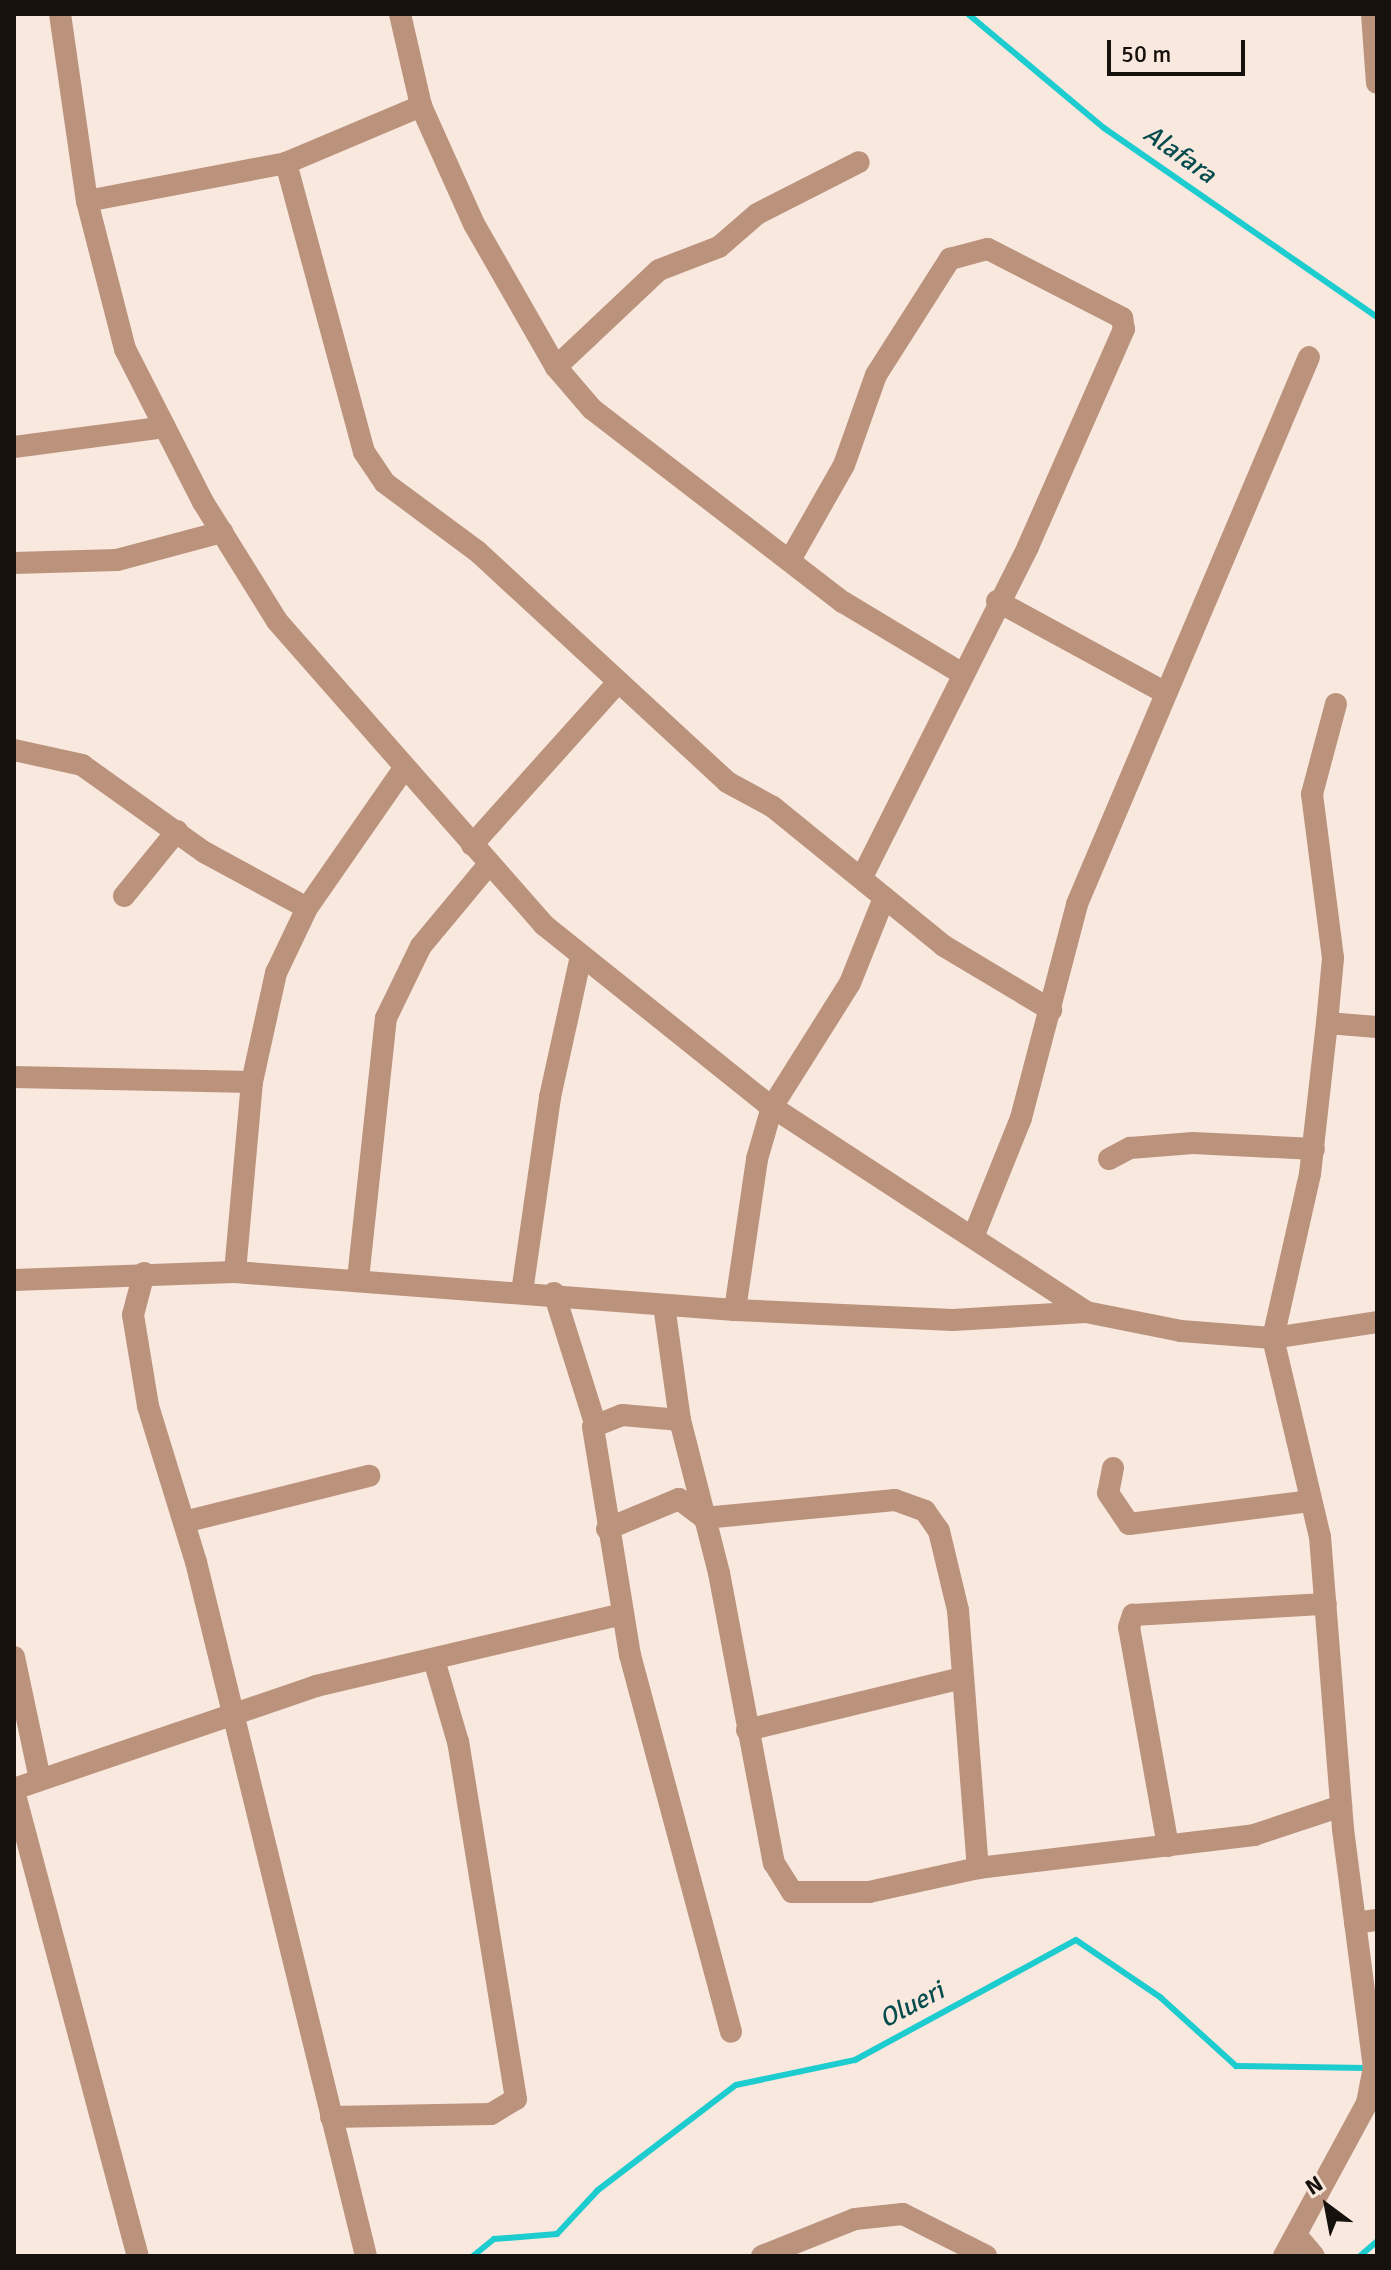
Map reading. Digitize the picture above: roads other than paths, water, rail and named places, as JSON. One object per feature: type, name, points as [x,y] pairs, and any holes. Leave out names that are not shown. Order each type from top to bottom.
[{"type":"street","points":[[60,14],[87,201],[125,349],[222,532],[277,621],[403,770],[489,864],[581,956],[772,1107],[974,1235],[1086,1312]]},
{"type":"street","points":[[400,14],[421,106],[474,224],[556,367],[592,409],[790,560],[961,673]]},
{"type":"street","points":[[1366,15],[1377,83]]},
{"type":"street","points":[[87,201],[286,163],[421,106]]},
{"type":"street","points":[[556,367],[659,270],[719,247],[757,214],[859,162]]},
{"type":"street","points":[[286,163],[373,470],[477,551],[736,789],[773,807],[863,875],[884,898],[944,946],[1051,1010]]},
{"type":"street","points":[[790,560],[813,528],[876,375],[924,293],[950,259],[988,249],[1099,303],[1122,318],[1124,329],[997,601],[863,875]]},
{"type":"street","points":[[974,1235],[1021,1118],[1077,904],[1162,691],[1309,357]]},
{"type":"street","points":[[14,447],[165,427]]},
{"type":"street","points":[[14,563],[117,560],[222,532]]},
{"type":"street","points":[[997,601],[1162,691]]},
{"type":"street","points":[[472,845],[618,682]]},
{"type":"street","points":[[597,708],[646,704]]},
{"type":"street","points":[[1284,2256],[1367,2103],[1370,2036],[1366,1922],[1341,1806],[1326,1604],[1310,1501],[1273,1338],[1314,1149],[1327,1023],[1333,958],[1312,794],[1336,704]]},
{"type":"street","points":[[14,750],[82,765],[177,831],[307,908]]},
{"type":"street","points":[[235,1272],[252,1082],[276,973],[307,908],[403,770]]},
{"type":"street","points":[[124,896],[177,831]]},
{"type":"street","points":[[358,1279],[386,1018],[421,946],[489,864]]},
{"type":"street","points":[[735,1310],[757,1159],[772,1107],[850,983],[884,898]]},
{"type":"street","points":[[522,1292],[550,1097],[581,956]]},
{"type":"street","points":[[1327,1023],[1377,1027]]},
{"type":"street","points":[[14,1077],[252,1082]]},
{"type":"street","points":[[1109,1159],[1130,1148],[1193,1143],[1314,1149]]},
{"type":"street","points":[[14,1280],[235,1272],[554,1293],[735,1310],[953,1320],[1086,1312],[1181,1331],[1273,1338],[1377,1322]]},
{"type":"street","points":[[144,1273],[133,1315],[135,1347],[184,1522],[366,2256]]},
{"type":"street","points":[[554,1293],[595,1423],[607,1529],[623,1614],[674,1840],[731,2032]]},
{"type":"street","points":[[664,1305],[680,1420],[704,1518],[774,1863],[792,1892],[869,1892],[978,1868],[1254,1835],[1341,1806]]},
{"type":"street","points":[[595,1423],[622,1415],[680,1420]]},
{"type":"street","points":[[1113,1468],[1108,1493],[1129,1524],[1310,1501]]},
{"type":"street","points":[[184,1522],[369,1476]]},
{"type":"street","points":[[607,1529],[679,1499],[704,1518],[895,1500],[925,1511],[939,1531],[958,1610],[958,1679],[978,1868]]},
{"type":"street","points":[[1168,1846],[1129,1627],[1133,1615],[1326,1604]]},
{"type":"street","points":[[138,2256],[14,1790],[232,1712],[623,1614]]},
{"type":"street","points":[[14,1657],[40,1779]]},
{"type":"street","points":[[331,2117],[491,2114],[516,2099],[458,1742],[434,1660]]},
{"type":"street","points":[[747,1730],[958,1679]]},
{"type":"street","points":[[762,2256],[855,2219],[903,2214],[986,2256]]},
{"type":"street","points":[[1297,2236],[1314,2256]]},
{"type":"waterway","name":"Alafara","points":[[968,14],[1104,128],[1377,317]]},
{"type":"waterway","name":"Olueri","points":[[473,2256],[494,2239],[557,2234],[598,2190],[736,2085],[855,2060],[1076,1940],[1160,1997],[1236,2066],[1367,2068]]},
{"type":"waterway","points":[[1360,2256],[1377,2241]]}]
